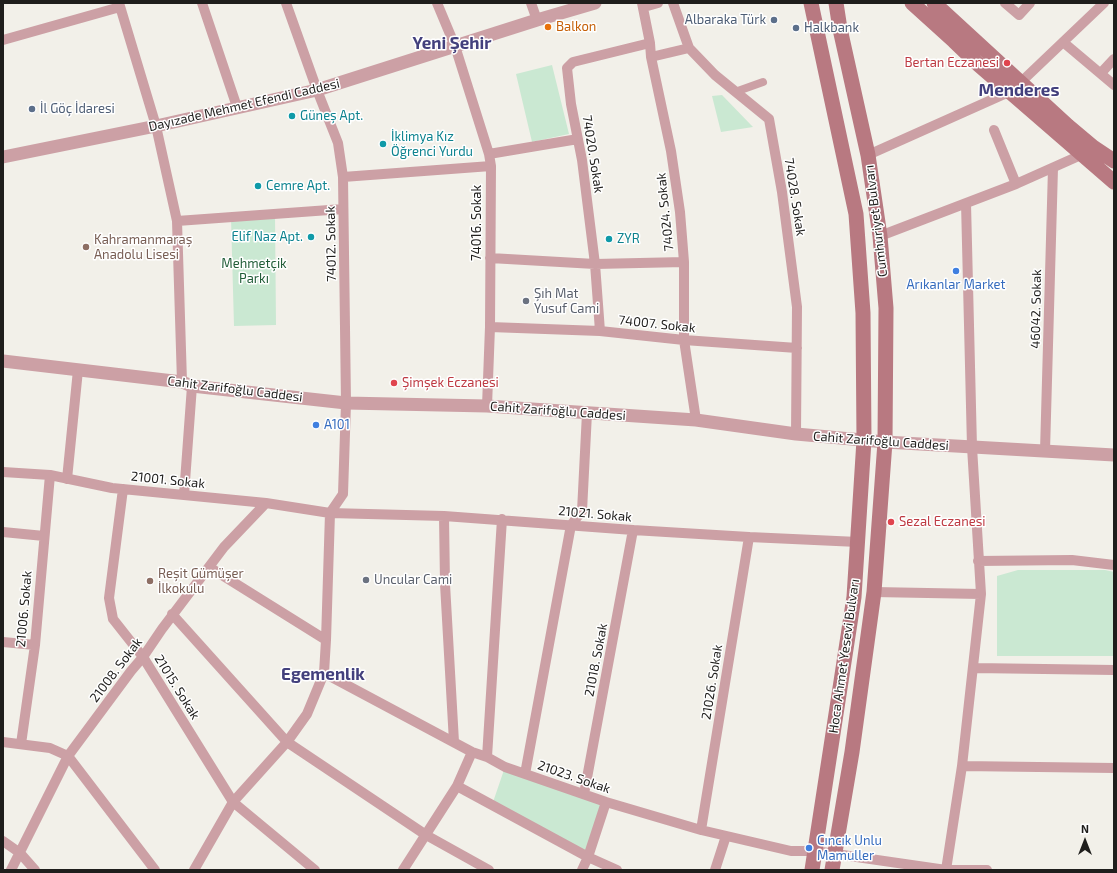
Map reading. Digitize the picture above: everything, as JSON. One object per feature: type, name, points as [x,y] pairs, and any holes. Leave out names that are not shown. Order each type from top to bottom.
[{"type":"main road","name":"Cumhuriyet Bulvarı","points":[[811,3],[856,214],[863,312],[864,440]]},
{"type":"main road","name":"Cumhuriyet Bulvarı","points":[[836,3],[840,29],[868,155],[880,236],[886,308],[885,442]]},
{"type":"main road","points":[[840,29],[842,11],[846,3]]},
{"type":"main road","points":[[912,3],[1015,87],[1114,161]]},
{"type":"main road","points":[[934,3],[1081,154],[1114,182]]},
{"type":"main road","name":"Hoca Ahmet Yesevi Bulvarı","points":[[812,870],[854,597],[864,440]]},
{"type":"main road","name":"Hoca Ahmet Yesevi Bulvarı","points":[[832,870],[852,752],[874,592],[885,442]]},
{"type":"street","points":[[202,3],[237,107]]},
{"type":"street","name":"74012. Sokak","points":[[286,3],[317,90],[338,143],[343,177],[346,403],[343,494],[330,512]]},
{"type":"street","name":"74016. Sokak","points":[[437,3],[455,46],[489,154],[491,166],[490,327],[487,406]]},
{"type":"street","points":[[531,3],[537,20]]},
{"type":"street","name":"Dayızade Mehmet Efendi Caddesi","points":[[3,157],[156,126],[317,90],[595,3]]},
{"type":"street","points":[[643,5],[658,3]]},
{"type":"street","name":"74028. Sokak","points":[[673,3],[689,48],[715,75],[769,119],[782,192],[797,307],[796,434]]},
{"type":"street","points":[[1005,3],[1019,15],[1030,3]]},
{"type":"street","points":[[868,155],[1015,87],[1063,42],[1100,4]]},
{"type":"street","points":[[3,40],[119,5],[156,126],[177,221],[187,384],[184,495]]},
{"type":"street","name":"74024. Sokak","points":[[643,5],[651,57],[671,151],[680,212],[684,262],[684,340],[696,420]]},
{"type":"street","points":[[1063,42],[1101,73],[1114,86]]},
{"type":"street","name":"74020. Sokak","points":[[600,331],[595,264],[567,68],[573,62],[650,43]]},
{"type":"street","points":[[651,57],[689,48]]},
{"type":"street","points":[[1101,73],[1114,59]]},
{"type":"street","points":[[735,92],[763,82]]},
{"type":"street","points":[[994,130],[1016,184]]},
{"type":"street","points":[[489,154],[578,139]]},
{"type":"street","points":[[880,236],[1016,184],[1081,154]]},
{"type":"street","points":[[343,177],[491,166]]},
{"type":"street","name":"46042. Sokak","points":[[1045,451],[1053,168]]},
{"type":"street","points":[[946,870],[962,766],[974,668],[980,594],[972,447],[966,203]]},
{"type":"street","points":[[177,221],[343,209]]},
{"type":"street","points":[[490,258],[595,264],[684,262]]},
{"type":"street","name":"74007. Sokak","points":[[490,327],[600,331],[684,340],[797,348]]},
{"type":"street","name":"Cahit Zarifoğlu Caddesi","points":[[3,361],[346,403],[487,406],[696,420],[796,434],[885,442],[1114,455]]},
{"type":"street","points":[[67,480],[78,370]]},
{"type":"street","points":[[525,774],[571,525],[582,511],[587,413]]},
{"type":"street","name":"21001. Sokak","points":[[3,472],[50,475],[67,480],[123,489],[266,503],[330,512]]},
{"type":"street","name":"21006. Sokak","points":[[21,744],[34,645],[50,475]]},
{"type":"street","name":"21015. Sokak","points":[[123,489],[109,598],[113,618],[143,657],[233,802],[316,870]]},
{"type":"street","name":"21008. Sokak","points":[[11,870],[68,756],[143,657],[172,614],[224,547],[266,503]]},
{"type":"street","points":[[194,870],[233,802],[287,742],[307,714],[324,673],[330,512]]},
{"type":"street","name":"21021. Sokak","points":[[330,512],[502,519],[633,530],[858,542]]},
{"type":"street","points":[[444,516],[445,584],[454,742]]},
{"type":"street","points":[[487,757],[502,519]]},
{"type":"street","name":"21018. Sokak","points":[[584,794],[633,530]]},
{"type":"street","points":[[3,532],[44,536]]},
{"type":"street","name":"21026. Sokak","points":[[701,830],[749,537]]},
{"type":"street","points":[[978,561],[1072,560],[1114,565]]},
{"type":"street","points":[[209,567],[326,640]]},
{"type":"street","points":[[874,592],[980,594]]},
{"type":"street","points":[[172,614],[287,742],[426,835],[489,870]]},
{"type":"street","points":[[3,642],[34,645]]},
{"type":"street","points":[[974,668],[1114,670]]},
{"type":"street","name":"21023. Sokak","points":[[324,673],[472,752],[525,774],[606,802],[701,830],[791,851],[816,851],[946,870],[987,870]]},
{"type":"street","points":[[3,742],[50,748],[68,756],[155,870]]},
{"type":"street","points":[[403,870],[458,786],[472,752]]},
{"type":"street","points":[[962,766],[1114,768]]},
{"type":"street","points":[[458,786],[588,857],[618,870]]},
{"type":"street","points":[[582,870],[588,857],[606,802]]},
{"type":"street","points":[[714,870],[726,836]]},
{"type":"street","points":[[3,841],[20,853],[36,870]]},
{"type":"green space","points":[[552,65],[569,134],[532,142],[516,74]]},
{"type":"green space","points":[[722,95],[753,127],[721,132],[712,96]]},
{"type":"green space","name":"Mehmetçik Parkı","points":[[275,215],[276,325],[234,326],[231,218]]},
{"type":"green space","points":[[1018,570],[1105,570],[1114,572],[1114,656],[997,656],[997,576]]},
{"type":"green space","points":[[505,767],[606,802],[588,857],[492,805]]},
{"type":"place","name":"Albaraka Türk","points":[[774,20]]},
{"type":"place","name":"Balkon","points":[[548,27]]},
{"type":"place","name":"Halkbank","points":[[796,28]]},
{"type":"place","name":"Bertan Eczanesi","points":[[1007,63]]},
{"type":"place","name":"İl Göç İdaresi","points":[[32,109]]},
{"type":"place","name":"Güneş Apt.","points":[[292,116]]},
{"type":"place","name":"İklimya Kız Öğrenci Yurdu","points":[[383,144]]},
{"type":"place","name":"Cemre Apt.","points":[[258,186]]},
{"type":"place","name":"Elif Naz Apt.","points":[[311,237]]},
{"type":"place","name":"ZYR","points":[[609,239]]},
{"type":"place","name":"Kahramanmaraş Anadolu Lisesi","points":[[86,247]]},
{"type":"place","name":"Arıkanlar Market","points":[[956,271]]},
{"type":"place","name":"Şıh Mat Yusuf Cami","points":[[526,301]]},
{"type":"place","name":"Şimşek Eczanesi","points":[[394,383]]},
{"type":"place","name":"A101","points":[[316,425]]},
{"type":"place","name":"Sezal Eczanesi","points":[[891,522]]},
{"type":"place","name":"Uncular Cami","points":[[366,580]]},
{"type":"place","name":"Reşit Gümüşer İlkokulu","points":[[150,581]]},
{"type":"place","name":"Cıncık Unlu Mamuller","points":[[809,848]]},
{"type":"district","name":"Yeni Şehir","points":[[452,43]]},
{"type":"district","name":"Menderes","points":[[1019,90]]},
{"type":"district","name":"Egemenlik","points":[[323,674]]}]
